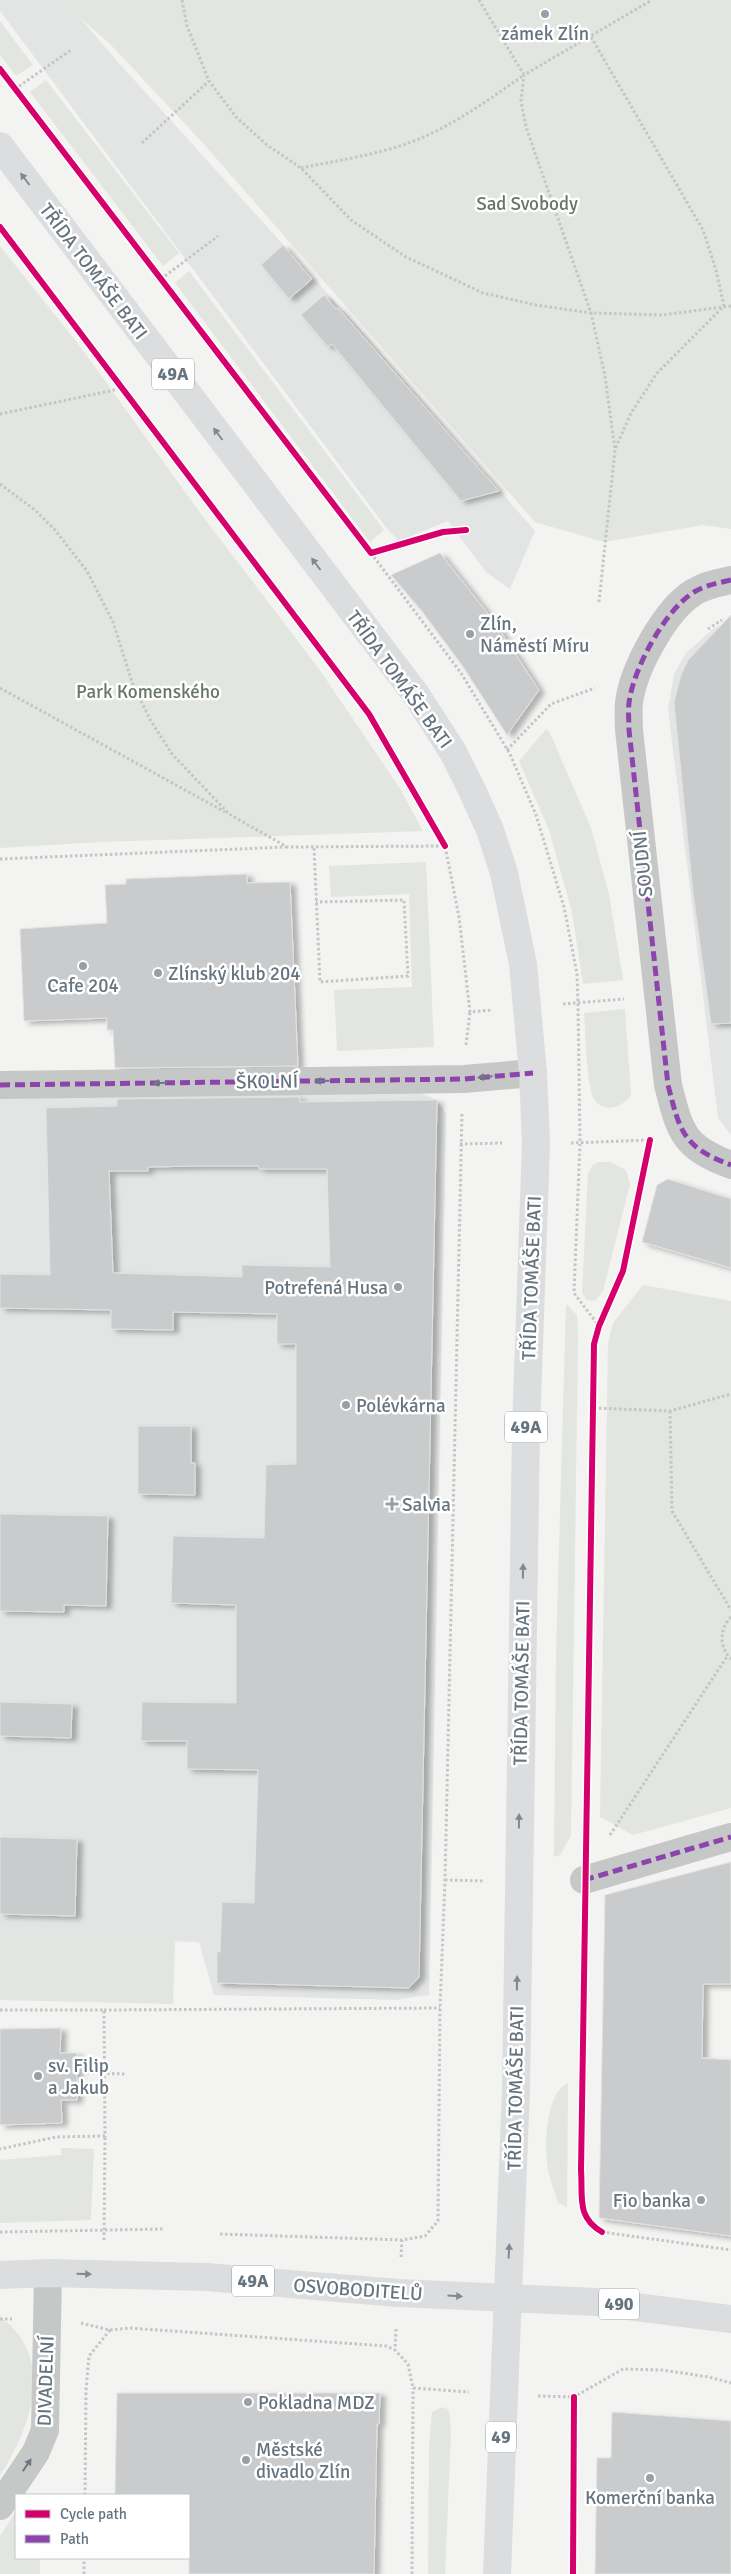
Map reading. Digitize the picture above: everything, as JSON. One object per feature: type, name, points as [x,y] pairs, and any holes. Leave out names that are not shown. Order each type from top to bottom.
[{"type":"main road","name":"TŘÍDA TOMÁŠE BATI","points":[[0,146],[416,696],[453,752],[490,830],[504,873],[515,920],[528,1006],[536,1142],[526,1429],[516,2090],[502,2394],[497,2574]]},
{"type":"main road","name":"OSVOBODITELŮ","points":[[0,2275],[48,2273],[206,2277],[398,2293],[506,2299]]},
{"type":"main road","name":"490","points":[[506,2299],[596,2302],[731,2319]]},
{"type":"street","name":"SOUDNÍ","points":[[731,580],[695,591],[680,604],[654,638],[633,689],[630,703],[630,748],[668,1085],[680,1127],[697,1149],[708,1156],[731,1165]]},
{"type":"street","name":"ŠKOLNÍ","points":[[0,1085],[464,1079],[533,1073]]},
{"type":"street","points":[[584,1880],[731,1837]]},
{"type":"street","name":"DIVADELNÍ","points":[[0,2506],[36,2452],[45,2430],[48,2273]]},
{"type":"path","points":[[182,0],[187,26],[209,81],[236,117],[267,146],[301,168],[351,220],[406,257],[483,293],[536,305],[590,313],[662,315],[731,306]]},
{"type":"path","points":[[479,0],[524,75],[521,101],[526,127],[590,313],[605,376],[615,450],[599,602]]},
{"type":"path","points":[[301,168],[382,150],[429,134],[477,108],[558,54],[591,37],[652,0]]},
{"type":"path","points":[[591,37],[703,230],[724,306]]},
{"type":"path","points":[[15,89],[70,50]]},
{"type":"path","points":[[142,143],[209,81]]},
{"type":"path","points":[[10,82],[21,97]]},
{"type":"path","points":[[161,279],[218,236]]},
{"type":"path","points":[[155,271],[167,287]]},
{"type":"path","points":[[615,450],[632,413],[657,372],[724,306]]},
{"type":"path","points":[[118,381],[130,396]]},
{"type":"path","points":[[0,414],[124,388]]},
{"type":"path","points":[[0,484],[35,510],[55,530],[87,571],[113,622],[133,685],[151,721],[172,754],[229,814]]},
{"type":"path","points":[[367,547],[372,553],[381,551]]},
{"type":"path","points":[[701,634],[728,616]]},
{"type":"path","points":[[506,750],[551,704],[600,687],[616,686],[633,689]]},
{"type":"path","points":[[0,688],[287,847]]},
{"type":"path","points":[[220,2234],[402,2240],[425,2236],[438,2221],[440,2008],[445,1880],[460,1144],[470,1012],[459,917],[445,846],[440,837]]},
{"type":"path","points":[[0,859],[287,847],[445,846]]},
{"type":"path","points":[[314,848],[316,902],[320,982],[408,976],[404,900],[316,902]]},
{"type":"path","points":[[470,1012],[658,995]]},
{"type":"path","points":[[648,1149],[650,1140]]},
{"type":"path","points":[[596,1335],[602,1318]]},
{"type":"path","points":[[594,1408],[670,1411],[731,1394]]},
{"type":"path","points":[[594,1399],[594,1418]]},
{"type":"path","points":[[670,1411],[672,1511],[731,1610]]},
{"type":"path","points":[[731,1617],[722,1634],[724,1649],[731,1658]]},
{"type":"path","points":[[584,1880],[613,1830],[728,1655]]},
{"type":"path","points":[[0,2010],[440,2008]]},
{"type":"path","points":[[103,2275],[104,2010]]},
{"type":"path","points":[[82,2073],[125,2074]]},
{"type":"path","points":[[0,2149],[56,2137],[105,2136]]},
{"type":"path","points":[[0,2232],[164,2229]]},
{"type":"path","points":[[599,2230],[731,2250]]},
{"type":"path","points":[[395,2350],[402,2240]]},
{"type":"path","points":[[0,2319],[48,2318],[91,2324],[110,2330],[129,2328],[386,2346],[395,2350],[408,2364],[413,2388],[412,2574]]},
{"type":"path","points":[[85,2494],[86,2390],[89,2356],[110,2330]]},
{"type":"path","points":[[413,2388],[574,2397],[623,2369],[662,2370],[709,2377],[731,2383]]},
{"type":"path","points":[[574,2397],[574,2407]]},
{"type":"path","points":[[84,2559],[84,2574]]},
{"type":"shaded area","points":[[0,0],[65,0],[118,62],[357,326],[535,531],[510,589],[486,572],[448,521],[399,541],[388,530],[0,11]]},
{"type":"shaded area","points":[[731,620],[731,1135],[718,1118],[668,709],[674,674],[686,653],[713,629]]},
{"type":"shaded area","points":[[420,1093],[437,1100],[446,1114],[429,1995],[396,2000],[214,1995],[199,1942],[0,1938],[0,1097]]},
{"type":"green space","name":"Sad Svobody","points":[[65,0],[731,0],[731,529],[703,525],[604,542],[535,522],[201,141],[111,45],[77,15]]},
{"type":"green space","points":[[0,21],[33,65],[16,76],[0,55]]},
{"type":"green space","points":[[46,80],[179,253],[163,266],[30,92]]},
{"type":"green space","name":"Park Komenského","points":[[0,246],[79,345],[201,514],[319,669],[399,787],[423,831],[101,842],[0,848]]},
{"type":"green space","points":[[189,271],[384,530],[370,542],[175,283]]},
{"type":"green space","points":[[546,729],[550,733],[591,828],[609,894],[623,980],[583,984],[572,912],[549,830],[519,761]]},
{"type":"green space","points":[[426,862],[434,1047],[337,1051],[334,990],[412,987],[409,894],[331,897],[329,866]]},
{"type":"green space","points":[[625,1009],[631,1096],[616,1107],[610,1108],[600,1105],[595,1101],[592,1094],[587,1066],[584,1013]]},
{"type":"green space","points":[[598,1162],[610,1162],[626,1170],[630,1184],[603,1291],[595,1301],[586,1300],[582,1292],[588,1173],[593,1165]]},
{"type":"green space","points":[[643,1285],[731,1301],[731,1808],[633,1835],[600,1817],[608,1343],[613,1323]]},
{"type":"green space","points":[[566,1304],[577,1315],[578,1336],[571,1836],[560,1855],[554,1857],[556,1654]]},
{"type":"green space","points":[[0,1936],[175,1938],[173,2004],[0,2000]]},
{"type":"green space","points":[[568,2083],[567,2207],[558,2203],[549,2173],[546,2148],[551,2109],[560,2089]]},
{"type":"green space","points":[[61,2148],[94,2149],[91,2220],[0,2223],[0,2160],[61,2155]]},
{"type":"green space","points":[[0,2317],[17,2333],[28,2352],[33,2372],[33,2393],[21,2436],[0,2475]]},
{"type":"green space","points":[[443,2407],[449,2410],[451,2433],[445,2574],[428,2574],[429,2446],[432,2412]]},
{"type":"green space","points":[[15,2513],[15,2559],[40,2559],[40,2574],[0,2574],[0,2536]]},
{"type":"building","points":[[283,245],[312,279],[289,299],[261,265]]},
{"type":"building","points":[[324,295],[336,309],[338,308],[499,491],[461,501],[332,344],[328,347],[301,315]]},
{"type":"building","name":"Zlín, Náměstí Míru","points":[[440,553],[493,620],[539,690],[507,735],[462,665],[421,610],[391,575]]},
{"type":"building","points":[[731,615],[731,1023],[711,1024],[693,893],[674,702],[681,675],[688,660]]},
{"type":"building","name":"Zlínský klub 204","points":[[247,874],[247,883],[290,882],[298,1066],[115,1068],[113,1030],[107,1030],[107,1018],[24,1021],[20,929],[107,923],[105,885],[126,884],[126,879]]},
{"type":"building","points":[[299,1097],[300,1102],[437,1100],[419,1977],[409,1988],[217,1983],[217,1952],[220,1952],[222,1902],[254,1903],[258,1770],[187,1769],[187,1741],[141,1741],[142,1702],[236,1703],[236,1605],[171,1603],[173,1536],[264,1538],[266,1465],[296,1464],[296,1344],[277,1344],[277,1314],[173,1312],[173,1330],[111,1329],[111,1310],[0,1308],[0,1274],[50,1275],[46,1108],[117,1106],[117,1099]],"holes":[[[258,1166],[259,1169],[327,1169],[330,1267],[242,1265],[242,1277],[113,1273],[109,1171],[148,1171],[148,1167]]]},
{"type":"building","points":[[668,1179],[731,1199],[731,1268],[642,1242],[657,1185]]},
{"type":"building","points":[[138,1426],[191,1426],[191,1463],[195,1463],[195,1495],[138,1494]]},
{"type":"building","points":[[0,1514],[108,1516],[106,1606],[64,1605],[64,1612],[0,1611]]},
{"type":"building","points":[[0,1702],[72,1704],[71,1738],[0,1736]]},
{"type":"building","points":[[0,1837],[77,1839],[75,1916],[0,1914]]},
{"type":"building","points":[[731,1862],[731,1984],[703,1984],[702,2058],[731,2060],[731,2236],[599,2218],[605,1895]]},
{"type":"building","name":"sv. Filip a Jakub","points":[[61,2028],[60,2053],[77,2053],[77,2100],[61,2100],[62,2123],[0,2125],[0,2029]]},
{"type":"building","name":"Městské divadlo Zlín","points":[[117,2393],[380,2393],[379,2424],[377,2424],[374,2574],[189,2574],[190,2494],[115,2494]]},
{"type":"building","name":"Komerční banka","points":[[612,2412],[731,2421],[731,2574],[595,2574],[597,2458],[611,2458]]},
{"type":"marked path","points":[[731,580],[694,592],[672,612],[652,641],[637,674],[629,703],[629,730],[668,1085],[676,1115],[686,1136],[703,1152],[731,1165]]},
{"type":"marked path","points":[[0,1085],[464,1079],[533,1073]]},
{"type":"marked path","points":[[584,1880],[731,1837]]},
{"type":"cycle path","points":[[0,69],[371,553],[443,532],[466,530]]},
{"type":"cycle path","points":[[0,227],[369,714],[445,846]]},
{"type":"cycle path","points":[[602,2232],[588,2220],[584,2213],[582,2206],[581,2170],[594,1344],[599,1326],[623,1271],[650,1140]]},
{"type":"cycle path","points":[[573,2574],[574,2397]]},
{"type":"place","name":"zámek Zlín","points":[[545,14]]},
{"type":"place","name":"Zlín, Náměstí Míru","points":[[470,634]]},
{"type":"place","name":"Cafe 204","points":[[83,966]]},
{"type":"place","name":"Zlínský klub 204","points":[[158,973]]},
{"type":"place","name":"Potrefená Husa","points":[[398,1287]]},
{"type":"place","name":"Polévkárna","points":[[346,1405]]},
{"type":"place","name":"Salvia","points":[[392,1504]]},
{"type":"place","name":"sv. Filip a Jakub","points":[[38,2076]]},
{"type":"place","name":"Fio banka","points":[[701,2200]]},
{"type":"place","name":"Pokladna MDZ","points":[[248,2402]]},
{"type":"place","name":"Městské divadlo Zlín","points":[[246,2460]]},
{"type":"place","name":"Komerční banka","points":[[650,2478]]}]
